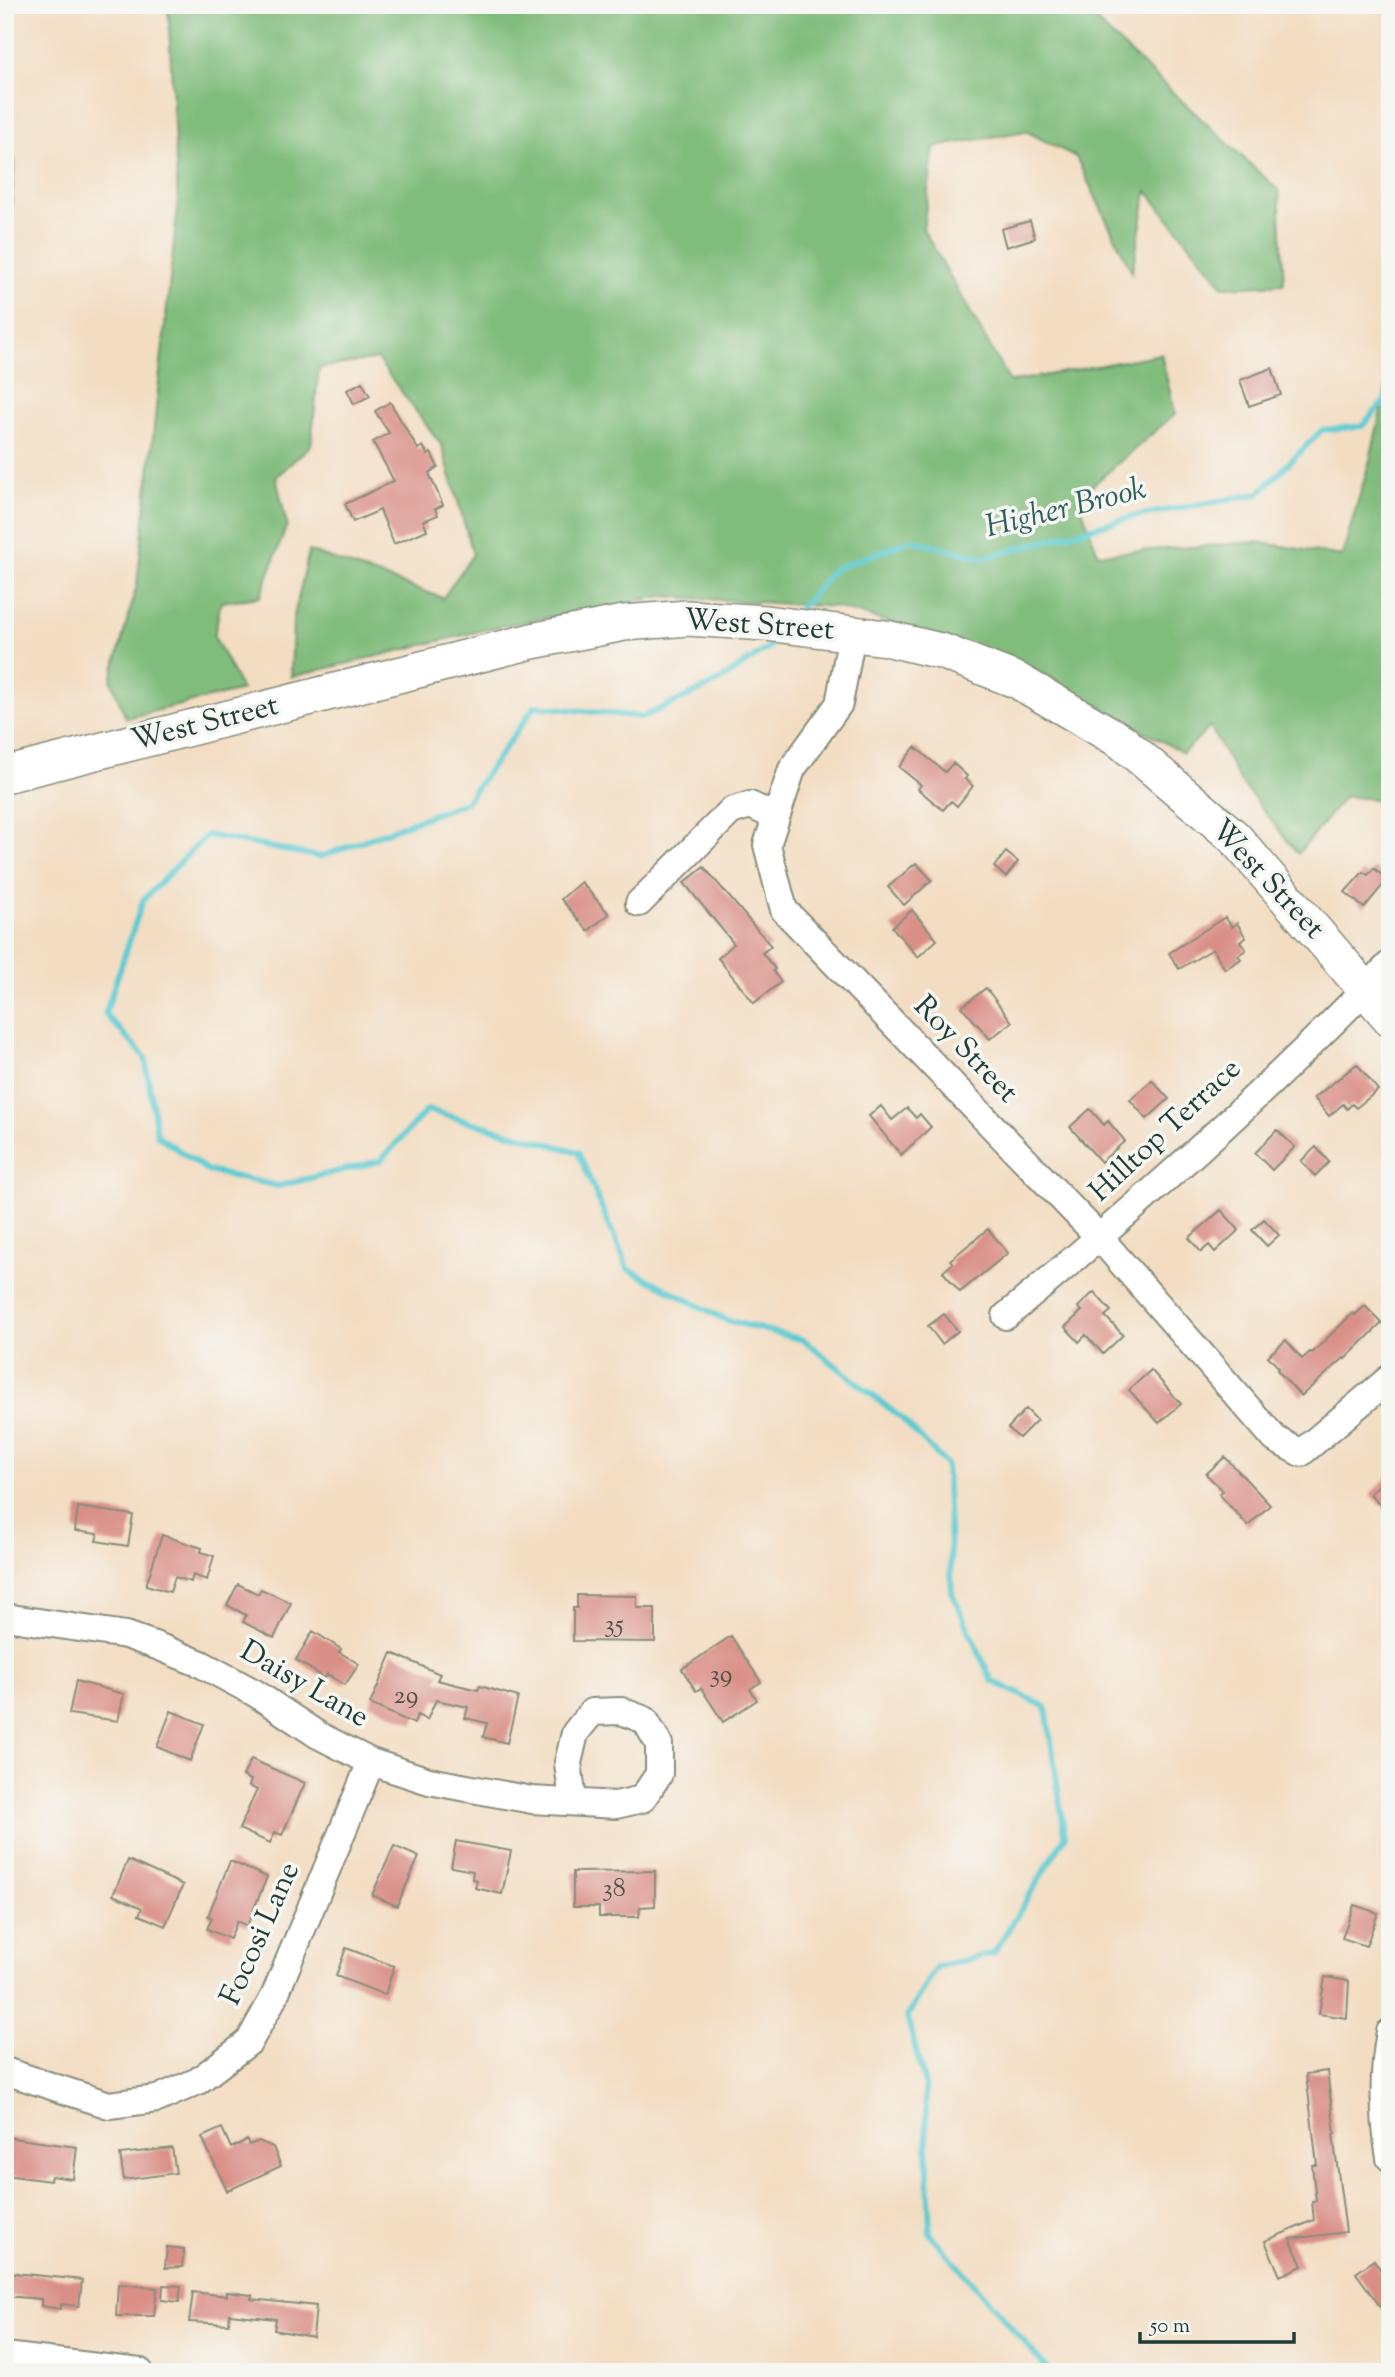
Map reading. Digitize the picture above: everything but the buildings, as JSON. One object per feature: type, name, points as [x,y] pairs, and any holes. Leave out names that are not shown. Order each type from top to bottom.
[{"type":"main road","name":"West Street","points":[[5,775],[532,640],[624,623],[688,618],[766,623],[886,638],[944,652],[1018,681],[1121,741],[1234,837],[1390,1018]]},
{"type":"street","name":"Roy Street","points":[[852,634],[839,704],[792,769],[768,845],[784,910],[1100,1238],[1275,1439],[1301,1453],[1390,1378]]},
{"type":"street","points":[[639,903],[731,811],[750,805],[776,817]]},
{"type":"street","name":"Hilltop Terrace","points":[[1006,1315],[1100,1238],[1204,1144],[1390,964]]},
{"type":"street","name":"Daisy Lane","points":[[5,1617],[126,1635],[157,1646],[212,1670],[255,1693],[318,1735],[371,1762],[429,1781],[532,1800],[573,1801]]},
{"type":"street","name":"Focosi Lane","points":[[5,2071],[109,2105],[157,2099],[188,2086],[249,2042],[274,1997],[371,1762]]},
{"type":"street","points":[[1390,2032],[1384,2090],[1390,2158]]},
{"type":"street","points":[[5,2356],[140,2372]]},
{"type":"green space","points":[[168,5],[1091,5],[1099,24],[1279,191],[1284,284],[1224,287],[1147,191],[1132,272],[1076,157],[1026,131],[934,147],[923,229],[1010,382],[1161,354],[1175,414],[1078,498],[1098,554],[1257,542],[1342,556],[1370,460],[1390,371],[1390,801],[1345,796],[1298,854],[1240,781],[1210,727],[1183,753],[1017,659],[836,607],[663,596],[501,626],[291,677],[293,621],[309,551],[443,598],[473,554],[442,446],[377,359],[319,368],[311,445],[276,477],[287,525],[260,597],[221,602],[214,636],[242,690],[126,718],[111,680],[137,585],[178,205]]},
{"type":"green space","points":[[5,153],[15,159],[5,282]]},
{"type":"waterway","name":"Higher Brook","points":[[795,615],[834,569],[912,540],[984,558],[1135,516],[1258,494],[1322,430],[1362,426],[1390,395]]},
{"type":"waterway","name":"Higher Brook","points":[[777,637],[768,648],[716,683],[643,717],[535,706],[466,802],[320,857],[207,835],[143,900],[105,1014],[145,1057],[157,1135],[208,1171],[278,1186],[380,1161],[427,1110],[578,1152],[628,1269],[726,1320],[804,1340],[901,1418],[946,1464],[952,1593],[992,1681],[1046,1707],[1065,1837],[994,1953],[936,1967],[907,2017],[925,2084],[930,2234],[1050,2372]]}]
